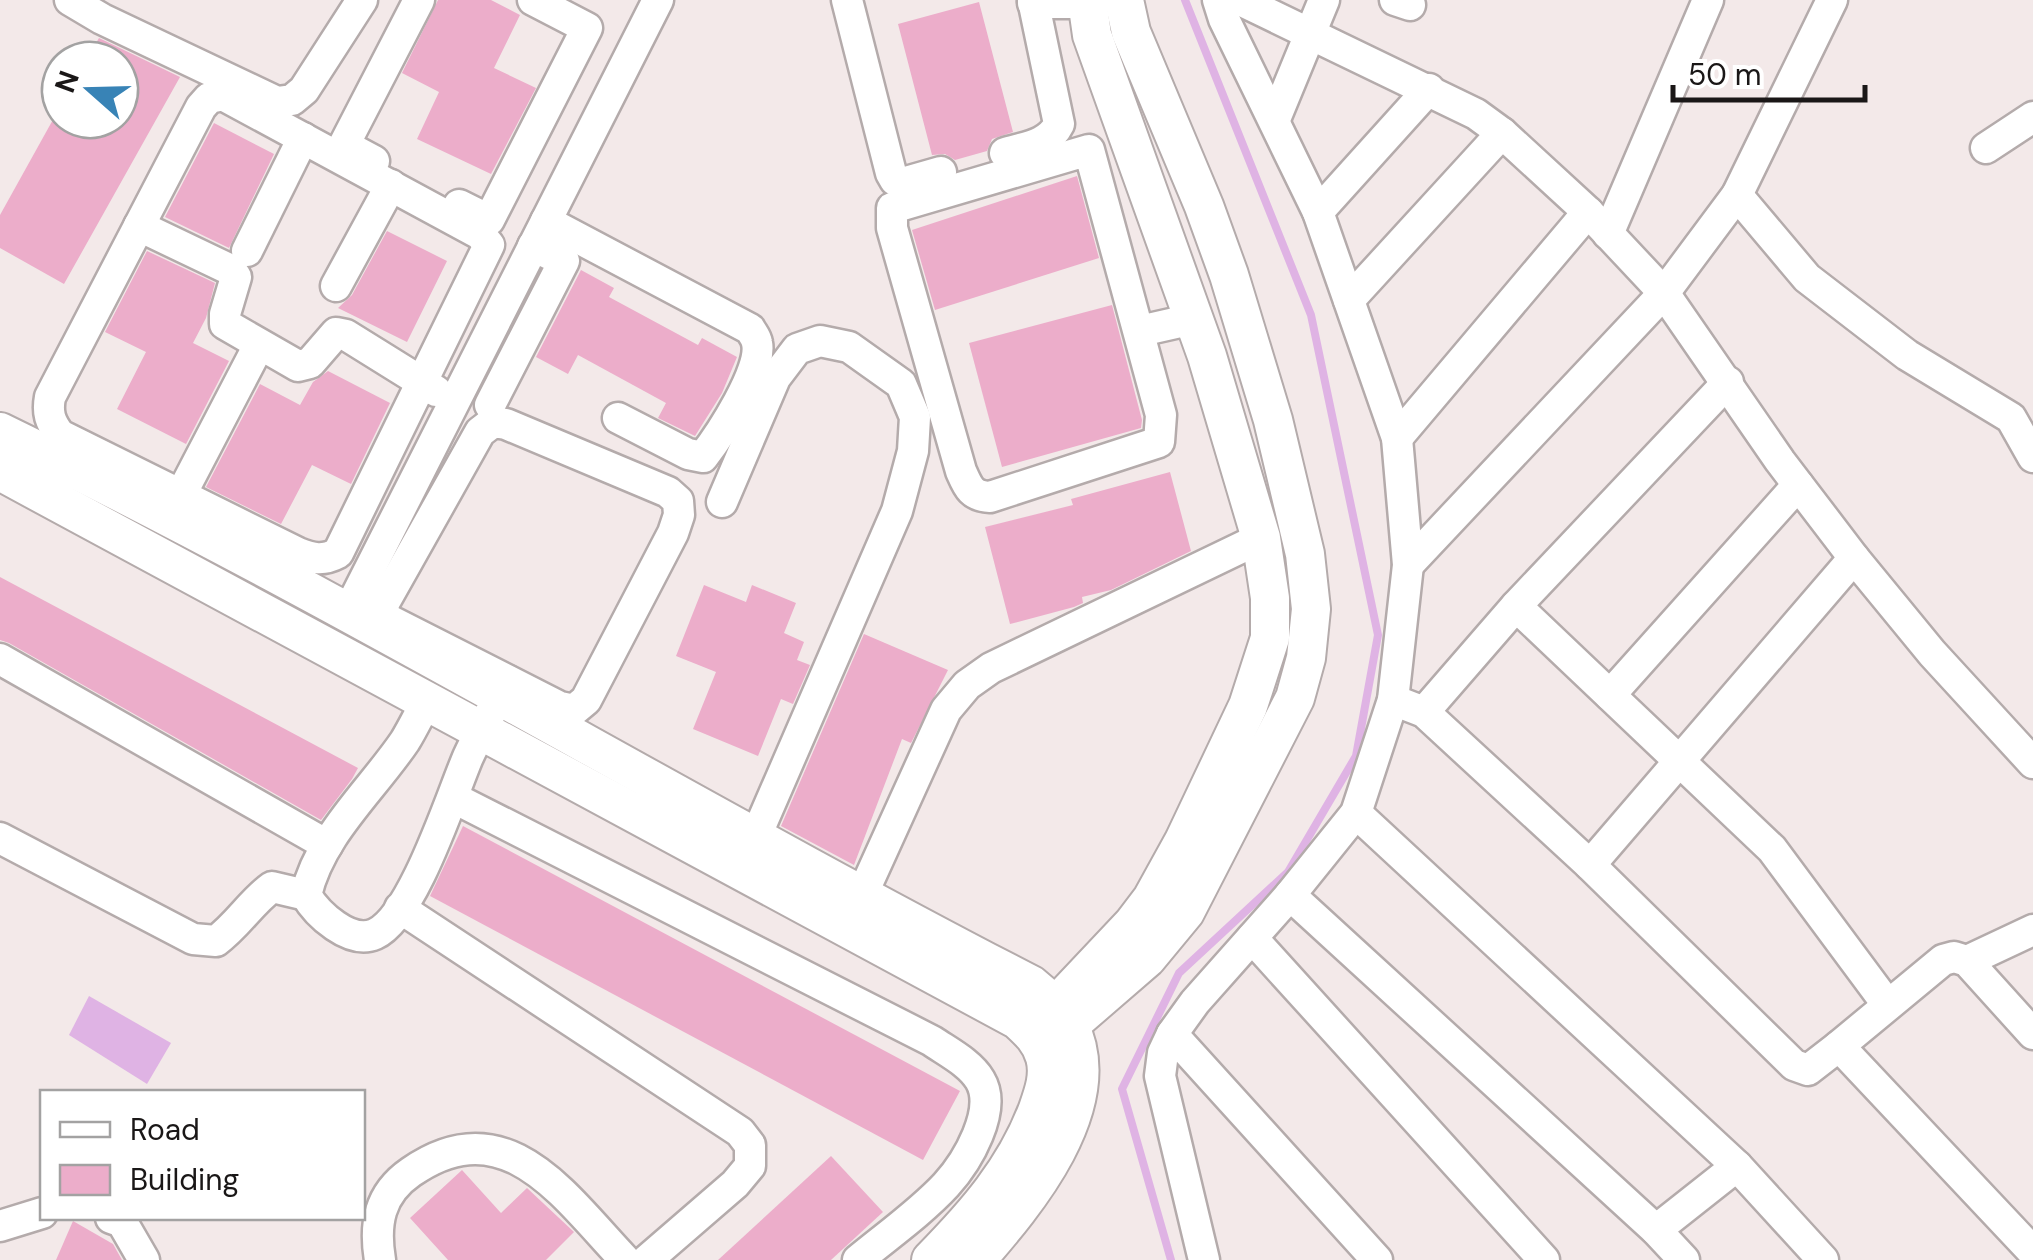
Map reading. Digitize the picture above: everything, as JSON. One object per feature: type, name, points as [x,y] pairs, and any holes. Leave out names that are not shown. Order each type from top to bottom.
[{"type":"street","points":[[70,0],[107,10],[277,102],[292,100],[304,90],[362,0]]},
{"type":"street","points":[[419,0],[344,145],[488,220],[587,28]]},
{"type":"street","points":[[534,0],[632,51]]},
{"type":"street","points":[[847,0],[890,173],[895,180],[906,182],[1040,144],[1054,135],[1059,124],[1033,2],[1086,2],[1092,35],[1193,318],[1260,538],[1270,598],[1270,638],[1248,706],[1184,842],[1152,899],[1050,1028]]},
{"type":"street","points":[[1050,1028],[1147,958],[1184,912],[1294,698],[1306,658],[1311,610],[1296,516],[1273,420],[1240,311],[1204,206],[1131,32],[1124,0]]},
{"type":"street","points":[[1204,1260],[1160,1076],[1163,1053],[1195,1002],[1356,813],[1394,700],[1408,565],[1397,438],[1318,212],[1218,0]]},
{"type":"street","points":[[1240,0],[1476,114],[1502,133],[1598,223],[1664,293],[1854,558],[1932,653],[2033,763]]},
{"type":"street","points":[[1275,119],[1324,0]]},
{"type":"street","points":[[1397,438],[1598,223],[1708,0]]},
{"type":"street","points":[[1408,565],[1664,293],[1736,195],[1832,0]]},
{"type":"street","points":[[348,612],[632,51],[652,2]]},
{"type":"street","points":[[1318,212],[1429,88]]},
{"type":"street","points":[[0,432],[175,506],[314,560],[328,559],[338,554],[488,246],[480,234],[223,95],[209,98],[50,397],[51,424],[60,435],[175,506],[1018,1020],[1050,1028],[1076,1046],[1078,1073],[1062,1138],[1026,1203],[976,1260]]},
{"type":"street","points":[[1986,148],[2033,118]]},
{"type":"street","points":[[1348,300],[1502,133]]},
{"type":"street","points":[[247,251],[304,138]]},
{"type":"street","points":[[1089,150],[1109,222],[1161,415],[1159,442],[990,497],[979,497],[970,491],[892,228],[892,208],[1089,150]]},
{"type":"street","points":[[336,286],[391,186]]},
{"type":"street","points":[[1736,195],[1807,278],[1907,356],[1994,405],[2029,437]]},
{"type":"street","points":[[1109,222],[1155,211]]},
{"type":"street","points":[[139,226],[231,270],[236,277],[225,324],[298,366],[310,362],[336,333],[426,370],[461,389]]},
{"type":"street","points":[[540,233],[750,328],[758,343],[753,369],[722,431],[704,457],[688,454],[618,418]]},
{"type":"street","points":[[490,405],[571,249]]},
{"type":"street","points":[[1140,331],[1193,318]]},
{"type":"street","points":[[722,502],[775,378],[798,349],[820,341],[849,347],[901,384],[916,416],[913,451],[896,511],[756,836]]},
{"type":"street","points":[[175,506],[259,345]]},
{"type":"street","points":[[1424,712],[1516,606],[1728,382]]},
{"type":"street","points":[[0,471],[428,699],[496,702],[574,710],[586,700],[672,533],[679,515],[678,501],[668,492],[494,422],[480,432],[384,603],[383,616],[496,702],[756,836],[1031,986],[1050,1028],[1046,1086],[1026,1141],[983,1206],[932,1260]]},
{"type":"street","points":[[436,439],[467,455]]},
{"type":"street","points":[[1610,695],[1798,485]]},
{"type":"street","points":[[862,894],[946,710],[967,685],[991,668],[1260,538]]},
{"type":"street","points":[[1590,865],[1854,558]]},
{"type":"street","points":[[1516,606],[1772,849],[1887,1004]]},
{"type":"street","points":[[0,659],[327,845]]},
{"type":"street","points":[[428,699],[406,740],[327,845],[310,874],[306,895],[314,910],[354,936],[372,936],[400,908],[496,702]]},
{"type":"street","points":[[1394,700],[1424,712],[1590,865],[1794,1064],[1808,1070],[1943,960],[1954,957],[1967,961],[2033,1034]]},
{"type":"street","points":[[454,798],[932,1041],[972,1070],[982,1083],[986,1101],[971,1148],[946,1185],[858,1260]]},
{"type":"street","points":[[1356,813],[1736,1166],[1823,1260]]},
{"type":"street","points":[[0,838],[193,939],[216,941],[272,886],[306,895]]},
{"type":"street","points":[[1290,895],[1684,1260]]},
{"type":"street","points":[[400,908],[740,1132],[750,1145],[750,1166],[735,1184],[647,1260]]},
{"type":"street","points":[[1967,961],[2033,930]]},
{"type":"street","points":[[1252,938],[1544,1260]]},
{"type":"street","points":[[1172,1034],[1377,1260]]},
{"type":"street","points":[[1839,1046],[2033,1252]]},
{"type":"street","points":[[380,1260],[376,1234],[381,1206],[398,1181],[462,1147],[495,1148],[516,1158],[552,1184],[625,1260]]},
{"type":"street","points":[[1656,1230],[1736,1166]]},
{"type":"street","points":[[0,1226],[40,1214]]},
{"type":"street","points":[[116,1220],[133,1236],[144,1260]]},
{"type":"shaded area","points":[[89,996],[171,1043],[147,1084],[69,1035]]},
{"type":"building","points":[[438,0],[491,0],[520,15],[494,68],[536,88],[491,174],[417,139],[439,92],[402,73]]},
{"type":"building","points":[[979,2],[1013,132],[992,139],[987,151],[955,160],[945,154],[932,155],[898,24]]},
{"type":"building","points":[[140,58],[180,77],[64,284],[0,248],[0,215],[42,140],[140,140]]},
{"type":"building","points":[[214,123],[274,154],[229,248],[165,217]]},
{"type":"building","points":[[1077,176],[1099,258],[935,310],[912,230]]},
{"type":"building","points":[[387,231],[447,261],[407,342],[338,308],[352,295]]},
{"type":"building","points":[[147,251],[215,283],[206,318],[193,343],[229,361],[186,444],[117,409],[146,352],[105,332]]},
{"type":"building","points":[[581,270],[614,288],[609,297],[698,345],[702,338],[737,357],[722,393],[695,436],[658,418],[666,403],[578,355],[568,374],[536,357]]},
{"type":"building","points":[[1112,305],[1141,428],[1002,467],[969,343]]},
{"type":"building","points":[[328,371],[390,403],[351,484],[312,465],[281,524],[206,487],[260,384],[300,405],[313,382]]},
{"type":"building","points":[[1170,472],[1191,551],[1111,590],[1082,597],[1083,603],[1074,607],[1010,624],[985,527],[1073,505],[1071,499]]},
{"type":"building","points":[[0,577],[358,768],[352,779],[321,820],[0,640]]},
{"type":"building","points":[[704,585],[746,602],[752,585],[796,603],[784,633],[804,642],[797,660],[810,665],[793,704],[781,699],[758,756],[693,729],[716,672],[676,656]]},
{"type":"building","points":[[864,634],[948,670],[911,743],[902,739],[854,865],[781,826]]},
{"type":"building","points":[[463,826],[960,1091],[923,1160],[430,896]]},
{"type":"building","points":[[831,1156],[883,1212],[831,1260],[718,1260]]},
{"type":"building","points":[[462,1170],[501,1213],[527,1188],[574,1232],[546,1260],[448,1260],[410,1218]]},
{"type":"building","points":[[73,1221],[113,1244],[122,1260],[56,1260]]},
{"type":"waterway","points":[[1171,1260],[1122,1089],[1179,973],[1288,872],[1356,756],[1378,635],[1311,315],[1185,0]]}]
